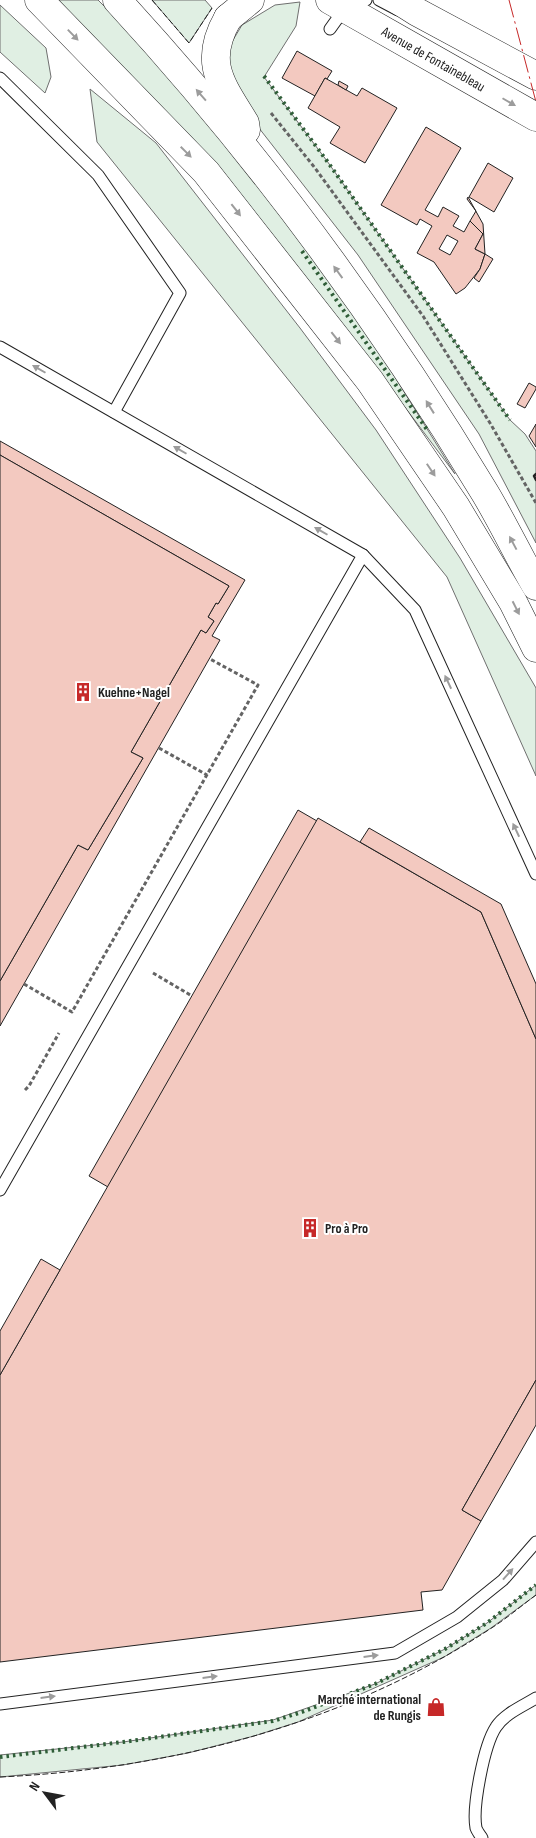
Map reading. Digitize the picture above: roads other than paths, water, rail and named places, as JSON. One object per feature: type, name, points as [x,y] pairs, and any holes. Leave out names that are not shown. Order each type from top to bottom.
[{"type":"main road","points":[[39,0],[206,172],[370,381],[456,507],[513,602],[536,648]]},
{"type":"main road","points":[[117,0],[177,67],[243,146],[332,264],[382,334],[484,492],[536,586]]},
{"type":"main road","points":[[243,146],[245,123],[224,90],[215,66],[217,43],[221,29],[228,18],[250,0]]},
{"type":"main road","points":[[398,0],[536,76]]},
{"type":"main road","name":"Avenue de Fontainebleau","points":[[347,3],[536,117]]},
{"type":"main road","points":[[497,54],[536,63]]},
{"type":"lane","points":[[380,0],[414,18],[441,25]]},
{"type":"lane","points":[[330,29],[347,3]]},
{"type":"lane","points":[[0,78],[98,175],[180,293],[114,412]]},
{"type":"lane","points":[[0,347],[363,555],[415,610],[536,874]]},
{"type":"lane","points":[[0,1190],[3,1176],[363,555]]},
{"type":"lane","points":[[0,1704],[395,1653],[457,1617],[503,1580],[536,1542]]},
{"type":"lane","points":[[482,1838],[476,1829],[476,1800],[488,1746],[496,1727],[506,1717],[536,1698]]},
{"type":"place","name":"Kuehne+Nagel","points":[[83,692]]},
{"type":"place","name":"Pro à Pro","points":[[310,1228]]},
{"type":"place","name":"Marché international de Rungis","points":[[436,1707]]}]
